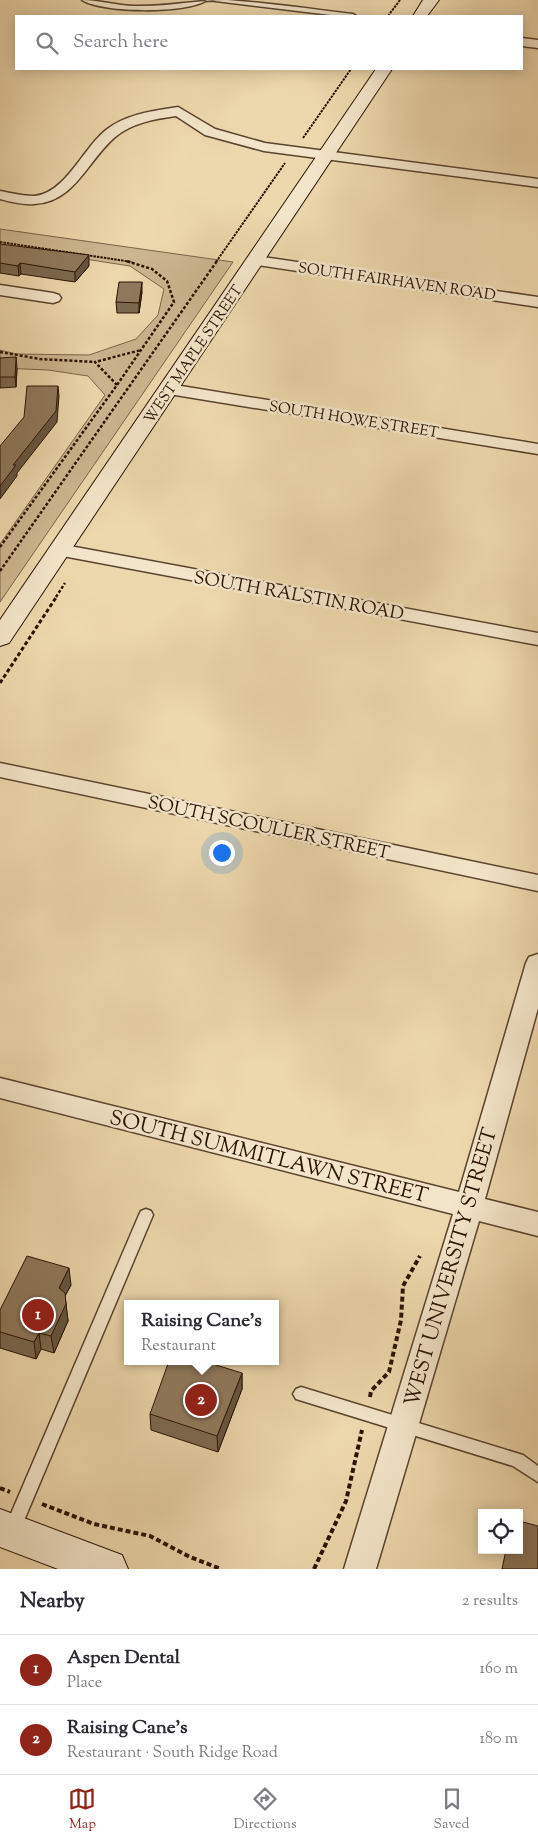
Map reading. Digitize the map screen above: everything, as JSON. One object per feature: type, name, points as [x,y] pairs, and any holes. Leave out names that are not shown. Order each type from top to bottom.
[{"type":"main road","points":[[421,15],[431,0]]},
{"type":"main road","name":"WEST MAPLE STREET","points":[[1,634],[256,261],[383,70]]},
{"type":"main road","points":[[12,1519],[108,1569]]},
{"type":"street","points":[[523,42],[538,44]]},
{"type":"street","points":[[0,196],[36,201],[58,194],[108,135],[127,122],[154,115],[178,112],[210,132],[264,147],[538,183]]},
{"type":"street","name":"SOUTH FAIRHAVEN ROAD","points":[[256,261],[538,302]]},
{"type":"street","points":[[0,290],[53,298]]},
{"type":"street","name":"SOUTH HOWE STREET","points":[[169,389],[538,449]]},
{"type":"street","name":"SOUTH RALSTIN ROAD","points":[[59,550],[538,639]]},
{"type":"street","name":"SOUTH SCOULLER STREET","points":[[0,770],[538,883]]},
{"type":"street","name":"WEST UNIVERSITY STREET","points":[[360,1569],[469,1207],[538,964]]},
{"type":"street","name":"SOUTH SUMMITLAWN STREET","points":[[0,1088],[538,1224]]},
{"type":"lane","points":[[84,0],[114,6],[152,8],[197,3],[204,0]]},
{"type":"lane","points":[[210,0],[344,15]]},
{"type":"lane","points":[[12,1519],[146,1215]]},
{"type":"lane","points":[[301,1394],[517,1460],[538,1475]]},
{"type":"path","points":[[389,15],[400,0]]},
{"type":"path","points":[[0,570],[114,411],[350,70]]},
{"type":"path","points":[[0,242],[131,262],[152,269],[167,281],[174,302],[118,384],[0,547]]},
{"type":"path","points":[[0,352],[40,359],[95,362],[120,357],[142,349]]},
{"type":"path","points":[[95,362],[118,384]]},
{"type":"path","points":[[0,1488],[12,1519],[94,1524],[150,1536],[190,1557],[221,1569]]},
{"type":"shaded area","points":[[0,229],[233,262],[0,602],[0,544],[105,395],[88,376],[48,370],[0,368],[0,350],[16,354],[89,355],[136,339],[158,315],[164,289],[130,266],[0,246]]},
{"type":"building","points":[[0,244],[89,255],[75,272],[20,263],[18,266],[0,263]]},
{"type":"building","points":[[119,282],[142,282],[139,303],[116,302]]},
{"type":"building","points":[[16,357],[15,377],[0,377],[0,358]]},
{"type":"building","points":[[27,386],[58,386],[56,411],[13,465],[16,465],[0,486],[0,446],[24,417]]},
{"type":"building","points":[[27,1256],[69,1268],[59,1288],[65,1293],[66,1304],[51,1336],[39,1333],[34,1342],[0,1332],[0,1310]]},
{"type":"building","points":[[168,1365],[216,1365],[242,1373],[217,1436],[150,1414]]},
{"type":"building","points":[[523,1522],[538,1526],[538,1569],[502,1569],[505,1554],[523,1554]]},
{"type":"place","name":"Aspen Dental","points":[[38,1315]]},
{"type":"place","name":"Raising Cane's","points":[[201,1400]]}]
